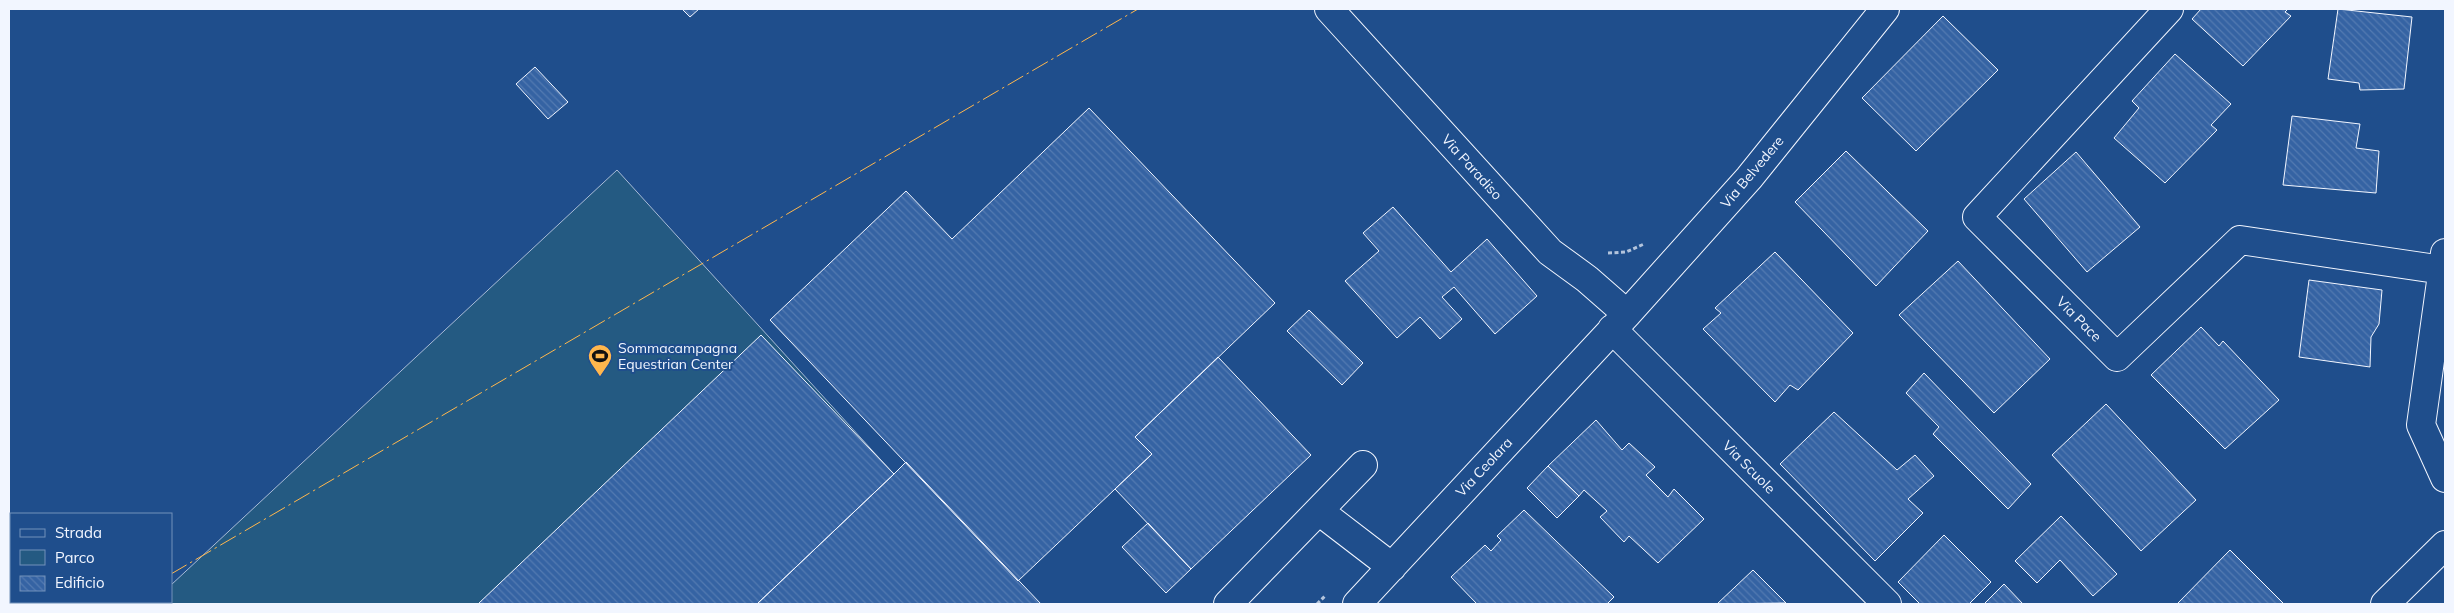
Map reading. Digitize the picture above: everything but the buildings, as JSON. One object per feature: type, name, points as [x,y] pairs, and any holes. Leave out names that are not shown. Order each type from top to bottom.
[{"type":"street","name":"Via Paradiso","points":[[1329,9],[1550,252],[1586,279],[1619,322]]},
{"type":"street","name":"Via Belvedere","points":[[1619,322],[1749,178],[1884,9]]},
{"type":"street","name":"Via Pace","points":[[2169,9],[1977,218],[2117,357],[2240,240],[2444,262]]},
{"type":"street","points":[[2444,262],[2421,425],[2445,478]]},
{"type":"street","name":"Via Ceolara","points":[[1357,604],[1619,322]]},
{"type":"street","name":"Via Scuole","points":[[1619,322],[1886,604]]},
{"type":"street","points":[[1228,604],[1363,465]]},
{"type":"street","points":[[1319,511],[1392,567]]},
{"type":"street","points":[[2385,604],[2445,545]]},
{"type":"green space","name":"Sommacampagna Equestrian Center","points":[[617,170],[1012,604],[150,604],[172,603],[172,584]]},
{"type":"power","points":[[172,573],[1138,9]]},
{"type":"place","name":"Sommacampagna Equestrian Center","points":[[600,377]]}]
